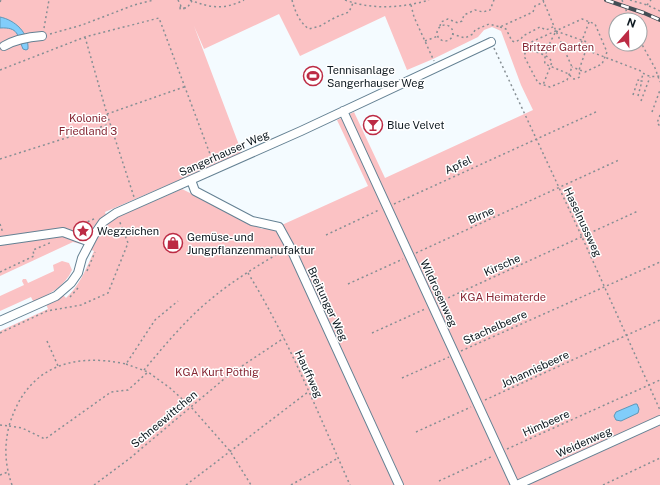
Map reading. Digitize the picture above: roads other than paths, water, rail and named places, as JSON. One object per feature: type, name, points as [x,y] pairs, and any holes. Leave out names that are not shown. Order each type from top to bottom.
[{"type":"street","points":[[4,46],[17,40],[42,36]]},
{"type":"street","name":"Sangerhauser Weg","points":[[0,321],[56,296],[71,283],[78,272],[82,258],[90,242],[103,222],[116,213],[216,170],[491,42]]},
{"type":"street","name":"Wildrosenweg","points":[[343,111],[477,404],[516,485]]},
{"type":"street","name":"Breitunger Weg","points":[[191,180],[195,191],[247,218],[264,225],[279,227],[290,247],[399,485]]},
{"type":"street","points":[[2,240],[63,232],[90,242]]},
{"type":"street","name":"Weidenweg","points":[[516,485],[660,420]]},
{"type":"water","points":[[0,17],[11,21],[20,28],[28,43],[28,49],[23,49],[18,36],[14,31],[11,29],[0,28]]},
{"type":"water","points":[[637,404],[639,409],[638,413],[621,421],[616,420],[614,416],[616,412]]},
{"type":"railway","points":[[606,0],[660,20]]},
{"type":"place","name":"Tennisanlage Sangerhauser Weg","points":[[313,76]]},
{"type":"place","name":"Blue Velvet","points":[[373,125]]},
{"type":"place","name":"Wegzeichen","points":[[83,231]]},
{"type":"place","name":"Gemüse- und Jungpflanzenmanufaktur","points":[[173,243]]},
{"type":"park label","name":"Britzer Garten","points":[[558,47]]},
{"type":"park label","name":"Kolonie Friedland 3","points":[[88,124]]},
{"type":"park label","name":"KGA Heimaterde","points":[[503,297]]},
{"type":"park label","name":"KGA Kurt Pöthig","points":[[217,372]]}]
